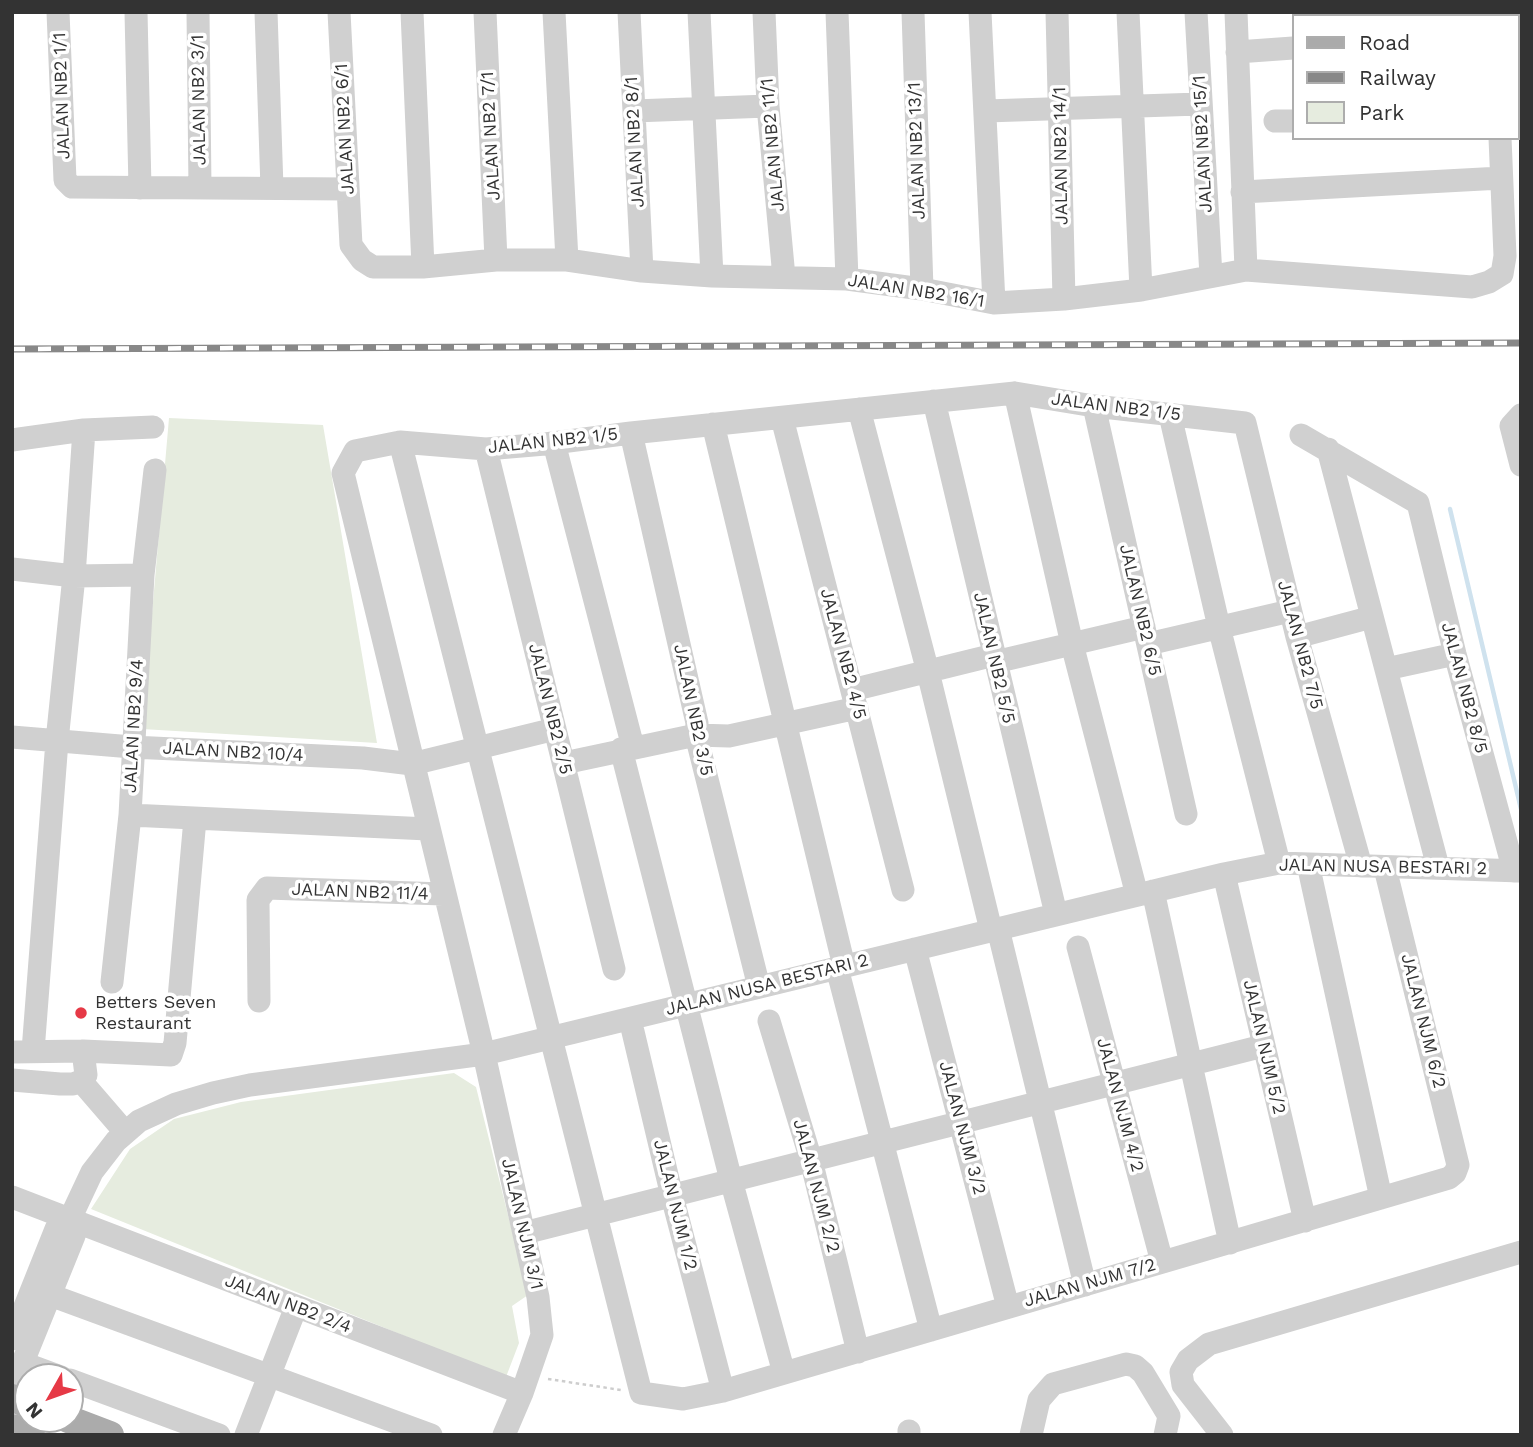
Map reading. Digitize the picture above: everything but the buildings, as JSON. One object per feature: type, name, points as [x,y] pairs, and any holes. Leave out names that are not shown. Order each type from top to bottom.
[{"type":"main road","points":[[84,1425],[110,1435]]},
{"type":"main road","points":[[12,1428],[31,1435]]},
{"type":"street","name":"JALAN NB2 1/1","points":[[58,12],[65,180]]},
{"type":"street","points":[[136,12],[140,188]]},
{"type":"street","name":"JALAN NB2 3/1","points":[[198,12],[200,188]]},
{"type":"street","points":[[266,12],[272,188]]},
{"type":"street","name":"JALAN NB2 6/1","points":[[339,12],[351,245]]},
{"type":"street","points":[[412,12],[423,267]]},
{"type":"street","name":"JALAN NB2 7/1","points":[[485,12],[496,260]]},
{"type":"street","points":[[554,12],[567,260]]},
{"type":"street","name":"JALAN NB2 8/1","points":[[629,12],[642,271]]},
{"type":"street","points":[[699,12],[712,276]]},
{"type":"street","name":"JALAN NB2 11/1","points":[[764,12],[768,106],[784,277]]},
{"type":"street","points":[[837,12],[847,279]]},
{"type":"street","name":"JALAN NB2 13/1","points":[[913,12],[922,289]]},
{"type":"street","points":[[980,12],[994,303]]},
{"type":"street","name":"JALAN NB2 14/1","points":[[1057,12],[1064,299]]},
{"type":"street","points":[[1128,12],[1141,290]]},
{"type":"street","name":"JALAN NB2 15/1","points":[[1196,12],[1212,276]]},
{"type":"street","points":[[1236,12],[1246,270]]},
{"type":"street","points":[[1237,52],[1292,48]]},
{"type":"street","points":[[986,111],[1200,104]]},
{"type":"street","points":[[634,111],[768,106]]},
{"type":"street","points":[[1242,192],[1501,178],[1500,140]]},
{"type":"street","name":"JALAN NB2 16/1","points":[[351,245],[362,260],[373,267],[423,267],[496,260],[567,260],[642,271],[712,276],[847,279],[922,289],[994,303],[1064,299],[1141,290],[1246,270],[1472,287],[1489,282],[1502,274],[1505,256],[1501,178]]},
{"type":"street","name":"JALAN NB2 3/1","points":[[65,180],[72,187],[80,188],[348,189]]},
{"type":"street","points":[[1016,393],[1072,644],[1145,893],[1191,1064],[1230,1242]]},
{"type":"street","name":"JALAN NB2 1/5","points":[[484,1055],[343,473],[355,450],[400,442],[486,449],[1016,393],[1094,406],[1245,423]]},
{"type":"street","name":"JALAN NB2 5/5","points":[[934,401],[1056,914]]},
{"type":"street","name":"JALAN NB2 6/5","points":[[1094,406],[1186,814]]},
{"type":"street","points":[[859,409],[1040,1102],[1085,1285]]},
{"type":"street","points":[[1170,415],[1219,627],[1279,863]]},
{"type":"street","name":"JALAN NB2 4/5","points":[[782,418],[903,890]]},
{"type":"street","points":[[1516,420],[1521,465]]},
{"type":"street","name":"JALAN NB2 7/5","points":[[1245,423],[1290,611],[1361,866]]},
{"type":"street","points":[[713,424],[882,1142],[931,1330]]},
{"type":"street","points":[[12,440],[85,430],[153,427]]},
{"type":"street","points":[[85,430],[74,576],[23,1052],[83,1051],[171,1055],[175,1043],[195,819]]},
{"type":"street","name":"JALAN NB2 3/5","points":[[631,433],[697,723],[696,735],[758,987]]},
{"type":"street","points":[[1301,435],[1328,449],[1438,867]]},
{"type":"street","points":[[400,442],[641,1393]]},
{"type":"street","points":[[554,443],[687,1005],[731,1181],[785,1373]]},
{"type":"street","name":"JALAN NB2 2/5","points":[[486,449],[614,969]]},
{"type":"street","name":"JALAN NB2 8/5","points":[[1328,449],[1418,503],[1455,654],[1517,871]]},
{"type":"street","name":"JALAN NB2 9/4","points":[[112,982],[130,815],[143,575],[155,470]]},
{"type":"street","points":[[12,569],[74,576],[143,575]]},
{"type":"street","points":[[564,763],[696,735],[729,736],[785,724],[928,672],[994,658],[1072,644],[1219,627],[1290,611]]},
{"type":"street","points":[[1297,637],[1372,617]]},
{"type":"street","points":[[1386,669],[1455,654]]},
{"type":"street","points":[[412,764],[555,729]]},
{"type":"street","name":"JALAN NB2 10/4","points":[[12,737],[132,747],[363,758],[412,764]]},
{"type":"street","points":[[130,815],[428,829]]},
{"type":"street","name":"JALAN NUSA BESTARI 2","points":[[12,1339],[32,1287],[74,1236],[69,1221],[92,1172],[125,1132],[139,1121],[214,1093],[484,1055],[1056,914],[1279,863],[1517,871]]},
{"type":"street","points":[[1308,864],[1381,1198]]},
{"type":"street","name":"JALAN NJM 6/2","points":[[1385,868],[1458,1165],[1455,1173]]},
{"type":"street","name":"JALAN NJM 5/2","points":[[1224,874],[1305,1221]]},
{"type":"street","name":"JALAN NB2 11/4","points":[[259,1001],[258,900],[267,888],[443,894]]},
{"type":"street","name":"JALAN NJM 4/2","points":[[1078,947],[1162,1262]]},
{"type":"street","name":"JALAN NJM 3/2","points":[[915,949],[1008,1307]]},
{"type":"street","name":"JALAN NJM 1/2","points":[[630,1019],[672,1196],[723,1391]]},
{"type":"street","name":"JALAN NJM 2/2","points":[[769,1021],[811,1160],[858,1352]]},
{"type":"street","points":[[524,1233],[1263,1046]]},
{"type":"street","points":[[12,1080],[60,1084],[81,1081],[86,1075],[83,1051]]},
{"type":"street","name":"JALAN NJM 3/1","points":[[484,1055],[538,1297],[542,1335],[526,1384]]},
{"type":"street","points":[[81,1081],[125,1132]]},
{"type":"street","name":"JALAN NJM 7/2","points":[[641,1393],[683,1399],[723,1391],[1305,1221],[1449,1178],[1455,1173]]},
{"type":"street","name":"JALAN NB2 2/4","points":[[12,1197],[296,1307],[526,1384]]},
{"type":"street","points":[[1222,1435],[1183,1385],[1181,1372],[1188,1360],[1209,1344],[1521,1252]]},
{"type":"street","points":[[32,1287],[431,1435]]},
{"type":"street","name":"JALAN NUSA BESTARI 2","points":[[23,1363],[32,1287]]},
{"type":"street","points":[[246,1435],[296,1307]]},
{"type":"street","points":[[1031,1435],[1039,1400],[1053,1384],[1126,1364],[1135,1366],[1143,1373],[1169,1416],[1165,1435]]},
{"type":"street","points":[[504,1435],[526,1384]]},
{"type":"street","points":[[84,1385],[219,1435]]},
{"type":"path","points":[[526,1384],[641,1393]]},
{"type":"green space","points":[[169,418],[323,425],[377,743],[142,729]]},
{"type":"green space","points":[[454,1073],[476,1087],[528,1295],[512,1306],[519,1343],[506,1377],[91,1209],[130,1149],[174,1119],[241,1102]]},
{"type":"waterway","points":[[1450,509],[1521,809]]},
{"type":"railway","points":[[12,349],[1521,343]]},
{"type":"place","name":"Betters Seven Restaurant","points":[[81,1013]]}]
